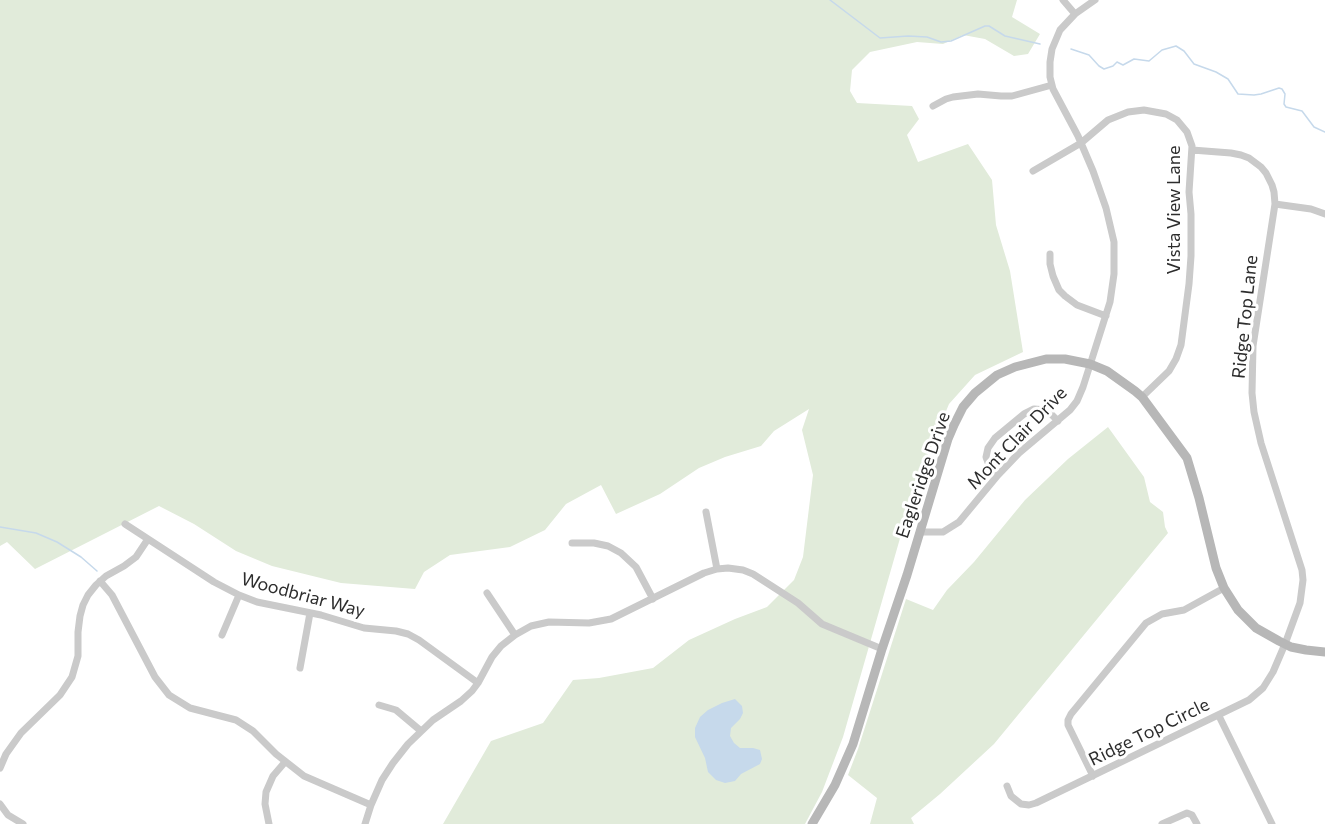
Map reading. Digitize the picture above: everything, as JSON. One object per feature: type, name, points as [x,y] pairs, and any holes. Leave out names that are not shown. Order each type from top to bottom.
[{"type":"main road","name":"Eagleridge Drive","points":[[812,824],[831,794],[846,763],[951,432],[963,407],[975,393],[997,375],[1015,367],[1046,359],[1065,359],[1090,364],[1120,379],[1142,397],[1187,458],[1216,568],[1224,588],[1238,610],[1267,635],[1285,644],[1325,652]]},
{"type":"street","points":[[1063,0],[1075,14]]},
{"type":"street","points":[[933,106],[946,99],[964,95],[1012,96],[1052,84],[1050,62],[1056,36],[1075,14],[1095,0]]},
{"type":"street","name":"Mont Clair Drive","points":[[920,532],[943,532],[955,525],[1019,453],[1070,410],[1083,387],[1106,316],[1114,274],[1115,252],[1112,232],[1100,189],[1081,143],[1054,93],[1052,84]]},
{"type":"street","name":"Vista View Lane","points":[[1033,171],[1081,143],[1114,117],[1128,112],[1144,110],[1166,114],[1177,120],[1187,132],[1192,150],[1189,192],[1192,238],[1181,345],[1169,371],[1142,397]]},
{"type":"street","name":"Ridge Top Lane","points":[[1192,150],[1232,153],[1249,158],[1261,167],[1270,179],[1274,192],[1275,204],[1253,346],[1252,393],[1259,436],[1299,560],[1303,580],[1300,603],[1285,644]]},
{"type":"street","points":[[1275,204],[1311,209],[1325,214]]},
{"type":"street","points":[[1050,254],[1055,283],[1065,296],[1077,305],[1106,316]]},
{"type":"street","points":[[998,475],[990,468],[986,457],[988,448],[995,438],[1024,414],[1034,409],[1047,410],[1058,421]]},
{"type":"street","points":[[706,512],[717,569]]},
{"type":"street","name":"Woodbriar Way","points":[[125,524],[239,596],[364,628],[408,634],[478,683]]},
{"type":"street","points":[[0,768],[6,754],[21,733],[68,684],[78,656],[78,626],[81,610],[88,595],[110,573],[136,557],[148,539]]},
{"type":"street","points":[[572,543],[600,544],[621,553],[636,567],[653,599]]},
{"type":"street","points":[[365,824],[382,780],[393,763],[421,731],[461,701],[478,683],[496,652],[508,640],[531,626],[549,622],[581,624],[605,621],[618,617],[699,576],[717,569],[737,568],[753,574],[798,603],[822,624],[882,649]]},
{"type":"street","points":[[100,581],[112,595],[155,677],[169,695],[190,708],[227,717],[244,725],[285,762],[313,780],[371,805]]},
{"type":"street","points":[[1093,776],[1068,725],[1071,714],[1146,623],[1158,616],[1184,610],[1224,588]]},
{"type":"street","points":[[487,593],[515,635]]},
{"type":"street","points":[[222,635],[239,596]]},
{"type":"street","points":[[300,668],[310,613]]},
{"type":"street","name":"Ridge Top Circle","points":[[1007,786],[1015,800],[1029,805],[1219,716],[1249,700],[1263,688],[1285,644]]},
{"type":"street","points":[[379,705],[396,710],[421,731]]},
{"type":"street","points":[[1219,716],[1272,824]]},
{"type":"street","points":[[269,824],[265,804],[266,792],[273,776],[285,762]]},
{"type":"street","points":[[1,810],[22,824]]},
{"type":"street","points":[[1162,824],[1187,813],[1194,818],[1197,824]]},
{"type":"green space","points":[[0,0],[1017,0],[1012,17],[1040,34],[1028,54],[1014,56],[985,39],[963,35],[943,44],[917,42],[870,52],[852,70],[850,91],[857,103],[912,106],[919,119],[907,135],[918,162],[968,144],[992,180],[996,225],[1010,271],[1023,352],[975,375],[949,404],[915,486],[843,737],[822,792],[805,824],[443,824],[491,741],[543,723],[573,680],[599,678],[653,668],[689,640],[767,607],[794,580],[803,557],[813,475],[802,430],[809,409],[774,431],[761,446],[699,468],[660,494],[616,514],[601,485],[566,504],[545,530],[510,547],[450,555],[424,572],[415,589],[341,583],[272,566],[236,551],[194,524],[159,506],[35,569],[7,542],[0,546]]},
{"type":"green space","points":[[1108,427],[1144,477],[1150,502],[1163,512],[1168,533],[994,744],[911,818],[914,824],[870,824],[877,798],[848,775],[906,599],[933,610],[947,590],[974,562],[1025,500],[1068,459]]},
{"type":"water","points":[[735,699],[742,706],[743,713],[731,728],[730,736],[740,748],[760,750],[762,759],[760,764],[741,774],[735,781],[725,783],[716,780],[708,772],[705,758],[695,737],[695,728],[700,717],[708,710]]},
{"type":"waterway","points":[[830,0],[880,38],[908,36],[927,37],[941,42],[951,41],[989,26],[1005,36],[1040,44]]},
{"type":"waterway","points":[[1071,49],[1089,55],[1104,69],[1117,62],[1123,65],[1134,59],[1149,61],[1162,50],[1176,46],[1184,51],[1194,64],[1228,79],[1238,94],[1254,95],[1282,89],[1285,94],[1286,107],[1302,111],[1314,127],[1325,132]]},
{"type":"waterway","points":[[0,527],[36,533],[57,542],[81,557],[97,571]]}]
